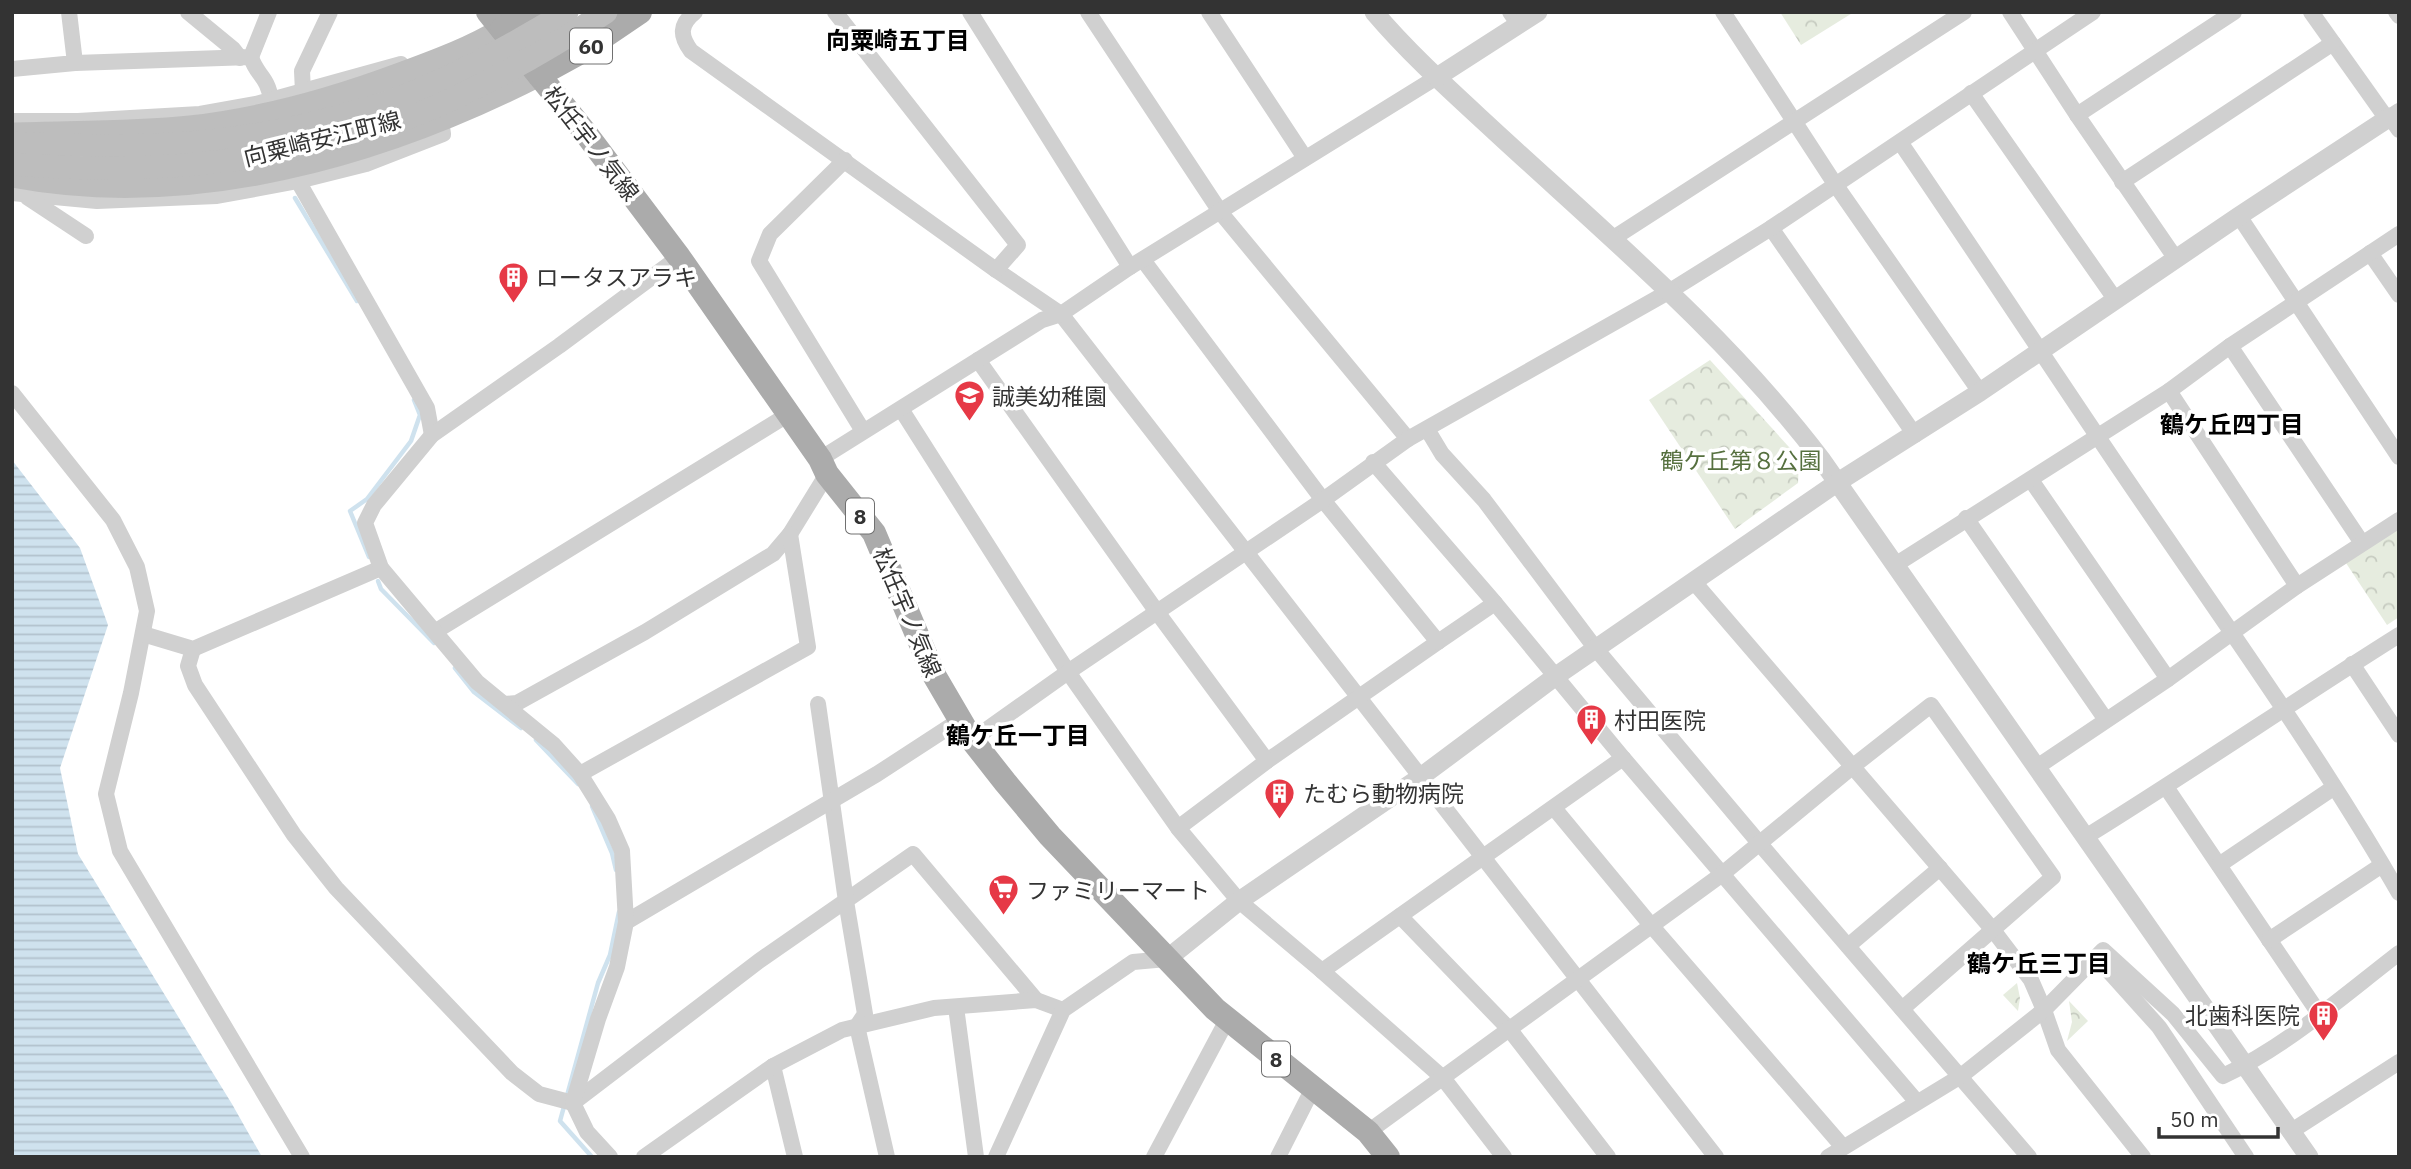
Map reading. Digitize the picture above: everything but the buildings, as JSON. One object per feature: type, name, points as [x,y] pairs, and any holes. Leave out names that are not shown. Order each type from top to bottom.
[{"type":"main road","points":[[12,134],[188,127],[247,119],[352,92],[407,72],[483,40],[495,21],[531,12]]},
{"type":"main road","name":"向粟崎安江町線","points":[[12,143],[100,147],[186,145],[253,137],[326,120],[390,102],[443,79],[498,54],[567,12]]},
{"type":"main road","name":"向粟崎安江町線","points":[[12,164],[89,169],[155,169],[219,163],[309,146],[368,131],[442,104],[513,68],[606,12]]},
{"type":"main road","name":"60","points":[[539,75],[581,52],[640,12]]},
{"type":"main road","name":"松任宇ノ気線","points":[[495,21],[584,131],[678,257],[823,466],[874,533],[934,675],[966,730],[1050,836],[1227,1020],[1368,1132],[1387,1157]]},
{"type":"main road","points":[[22,186],[182,184],[264,173],[354,151],[441,120],[480,106],[539,75]]},
{"type":"street","points":[[69,12],[75,63]]},
{"type":"street","points":[[188,12],[252,63],[269,85],[271,100]]},
{"type":"street","points":[[245,57],[269,12]]},
{"type":"street","points":[[303,92],[302,71],[330,12]]},
{"type":"street","points":[[695,12],[683,23],[681,30],[691,51],[1061,314],[1716,1157]]},
{"type":"street","points":[[835,12],[1018,246],[996,270]]},
{"type":"street","points":[[1088,12],[1221,213],[1408,439]]},
{"type":"street","points":[[1209,12],[1305,158]]},
{"type":"street","points":[[1374,12],[1437,77],[1670,291],[1786,412],[2087,836],[2309,1157]]},
{"type":"street","points":[[505,704],[517,703],[657,625],[773,554],[790,534],[823,466],[863,431],[1042,320],[1061,314],[1136,264],[1437,77],[1514,19],[1538,12]]},
{"type":"street","points":[[1612,239],[1796,123],[1964,12]]},
{"type":"street","points":[[2010,12],[2176,259]]},
{"type":"street","points":[[626,922],[832,801],[1068,672],[1323,500],[1408,439],[1670,291],[1771,228],[2094,12]]},
{"type":"street","points":[[2077,115],[2234,12]]},
{"type":"street","points":[[996,1157],[1063,1010],[1133,962],[1167,959],[1239,901],[1422,776],[1556,676],[1838,482],[1980,392],[2239,216],[2394,119],[2311,12]]},
{"type":"street","points":[[974,14],[1136,264],[1438,642]]},
{"type":"street","points":[[1731,15],[1835,184],[1980,392]]},
{"type":"street","points":[[2122,182],[2333,43]]},
{"type":"street","points":[[12,69],[75,63],[245,57]]},
{"type":"street","points":[[12,121],[78,121],[200,114],[303,92],[401,62],[407,72]]},
{"type":"street","points":[[1972,93],[2115,299]]},
{"type":"street","points":[[22,186],[97,201],[217,196],[298,181],[366,164],[443,134],[441,120]]},
{"type":"street","points":[[1900,142],[2098,437],[2234,632],[2399,893]]},
{"type":"street","points":[[845,160],[770,233],[759,261],[863,431]]},
{"type":"street","points":[[298,181],[427,408],[432,435]]},
{"type":"street","points":[[22,186],[86,236]]},
{"type":"street","points":[[2239,216],[2399,457]]},
{"type":"street","points":[[1771,228],[1915,435]]},
{"type":"street","points":[[1895,565],[2169,391],[2230,346],[2399,234]]},
{"type":"street","points":[[2370,253],[2399,295]]},
{"type":"street","points":[[610,1157],[587,1132],[572,1102],[617,967],[626,922],[622,852],[608,819],[580,774],[554,745],[477,682],[381,568],[365,523],[374,505],[432,435],[559,346],[678,257]]},
{"type":"street","points":[[2230,346],[2362,543]]},
{"type":"street","points":[[978,360],[1157,612],[1267,761]]},
{"type":"street","points":[[2169,391],[2297,586]]},
{"type":"street","points":[[12,393],[113,520],[137,567],[147,611],[106,794],[120,851],[302,1157]]},
{"type":"street","points":[[901,409],[1068,672],[1178,828],[1239,901],[1443,1078],[1504,1157]]},
{"type":"street","points":[[436,631],[789,414]]},
{"type":"street","points":[[1427,429],[1442,454],[1484,500],[1596,649],[2029,1157]]},
{"type":"street","points":[[1373,463],[1495,603],[1721,875],[1916,1102]]},
{"type":"street","points":[[2031,480],[2168,679]]},
{"type":"street","points":[[1966,518],[2105,720]]},
{"type":"street","points":[[2037,767],[2168,679],[2297,586],[2399,520]]},
{"type":"street","points":[[580,774],[808,647],[790,534]]},
{"type":"street","points":[[143,634],[193,649],[381,568]]},
{"type":"street","points":[[1694,582],[1993,930],[2031,980],[2045,1010],[2058,1050],[2143,1157]]},
{"type":"street","points":[[1178,828],[1267,761],[1495,603]]},
{"type":"street","points":[[2087,836],[2399,635]]},
{"type":"street","points":[[193,649],[188,666],[195,685],[294,835],[336,888],[512,1073],[539,1094],[572,1102]]},
{"type":"street","points":[[2352,664],[2399,735]]},
{"type":"street","points":[[818,704],[865,1014],[857,1026],[887,1157]]},
{"type":"street","points":[[1368,1132],[1510,1030],[1650,924],[1721,875],[1931,705],[2053,877],[1902,1009]]},
{"type":"street","points":[[1322,971],[1623,758]]},
{"type":"street","points":[[2166,787],[2319,1015]]},
{"type":"street","points":[[2219,865],[2333,788]]},
{"type":"street","points":[[1554,808],[1650,924],[1843,1147]]},
{"type":"street","points":[[572,1102],[759,961],[913,854],[1036,1000]]},
{"type":"street","points":[[2269,940],[2382,865]]},
{"type":"street","points":[[1848,946],[1940,868]]},
{"type":"street","points":[[1400,916],[1510,1030],[1608,1157]]},
{"type":"street","points":[[1828,1157],[1961,1076],[2045,1010],[2103,950],[2173,1014],[2223,1076],[2246,1065],[2319,1015],[2399,953]]},
{"type":"street","points":[[2096,957],[2159,1027],[2246,1157]]},
{"type":"street","points":[[644,1157],[773,1066],[842,1030],[934,1008],[1036,1000],[1063,1010]]},
{"type":"street","points":[[956,1007],[975,1157]]},
{"type":"street","points":[[1154,1157],[1227,1020]]},
{"type":"street","points":[[2290,1132],[2399,1062]]},
{"type":"street","points":[[773,1066],[795,1157]]},
{"type":"street","points":[[1278,1157],[1313,1088]]},
{"type":"green space","points":[[1780,12],[1854,12],[1801,45]]},
{"type":"green space","name":"鶴ケ丘第８公園","points":[[1710,360],[1799,458],[1798,483],[1735,529],[1649,400]]},
{"type":"green space","points":[[2399,528],[2399,617],[2387,625],[2346,563]]},
{"type":"green space","points":[[2017,983],[2020,998],[2018,1011],[2003,995]]},
{"type":"green space","points":[[2069,1001],[2088,1021],[2067,1041],[2072,1022]]},
{"type":"water","points":[[12,460],[80,548],[108,625],[60,768],[78,854],[262,1157],[12,1157]]},
{"type":"waterway","points":[[295,198],[357,301]]},
{"type":"waterway","points":[[369,557],[350,511],[367,499],[411,441],[420,415],[414,400]]},
{"type":"waterway","points":[[378,581],[381,589],[434,643]]},
{"type":"waterway","points":[[455,668],[474,692],[521,728]]},
{"type":"waterway","points":[[536,740],[578,784]]},
{"type":"waterway","points":[[592,806],[612,853],[616,870]]},
{"type":"waterway","points":[[592,1157],[560,1121],[598,983],[610,955],[619,912]]},
{"type":"place","name":"ロータスアラキ","points":[[513,304]]},
{"type":"place","name":"誠美幼稚園","points":[[969,423]]},
{"type":"place","name":"村田医院","points":[[1591,747]]},
{"type":"place","name":"たむら動物病院","points":[[1280,820]]},
{"type":"place","name":"ファミリーマート","points":[[1003,917]]},
{"type":"place","name":"北歯科医院","points":[[2323,1042]]},
{"type":"district","name":"向粟崎五丁目","points":[[898,40]]},
{"type":"district","name":"鶴ケ丘四丁目","points":[[2232,424]]},
{"type":"district","name":"鶴ケ丘一丁目","points":[[1018,735]]},
{"type":"district","name":"鶴ケ丘三丁目","points":[[2039,963]]}]
